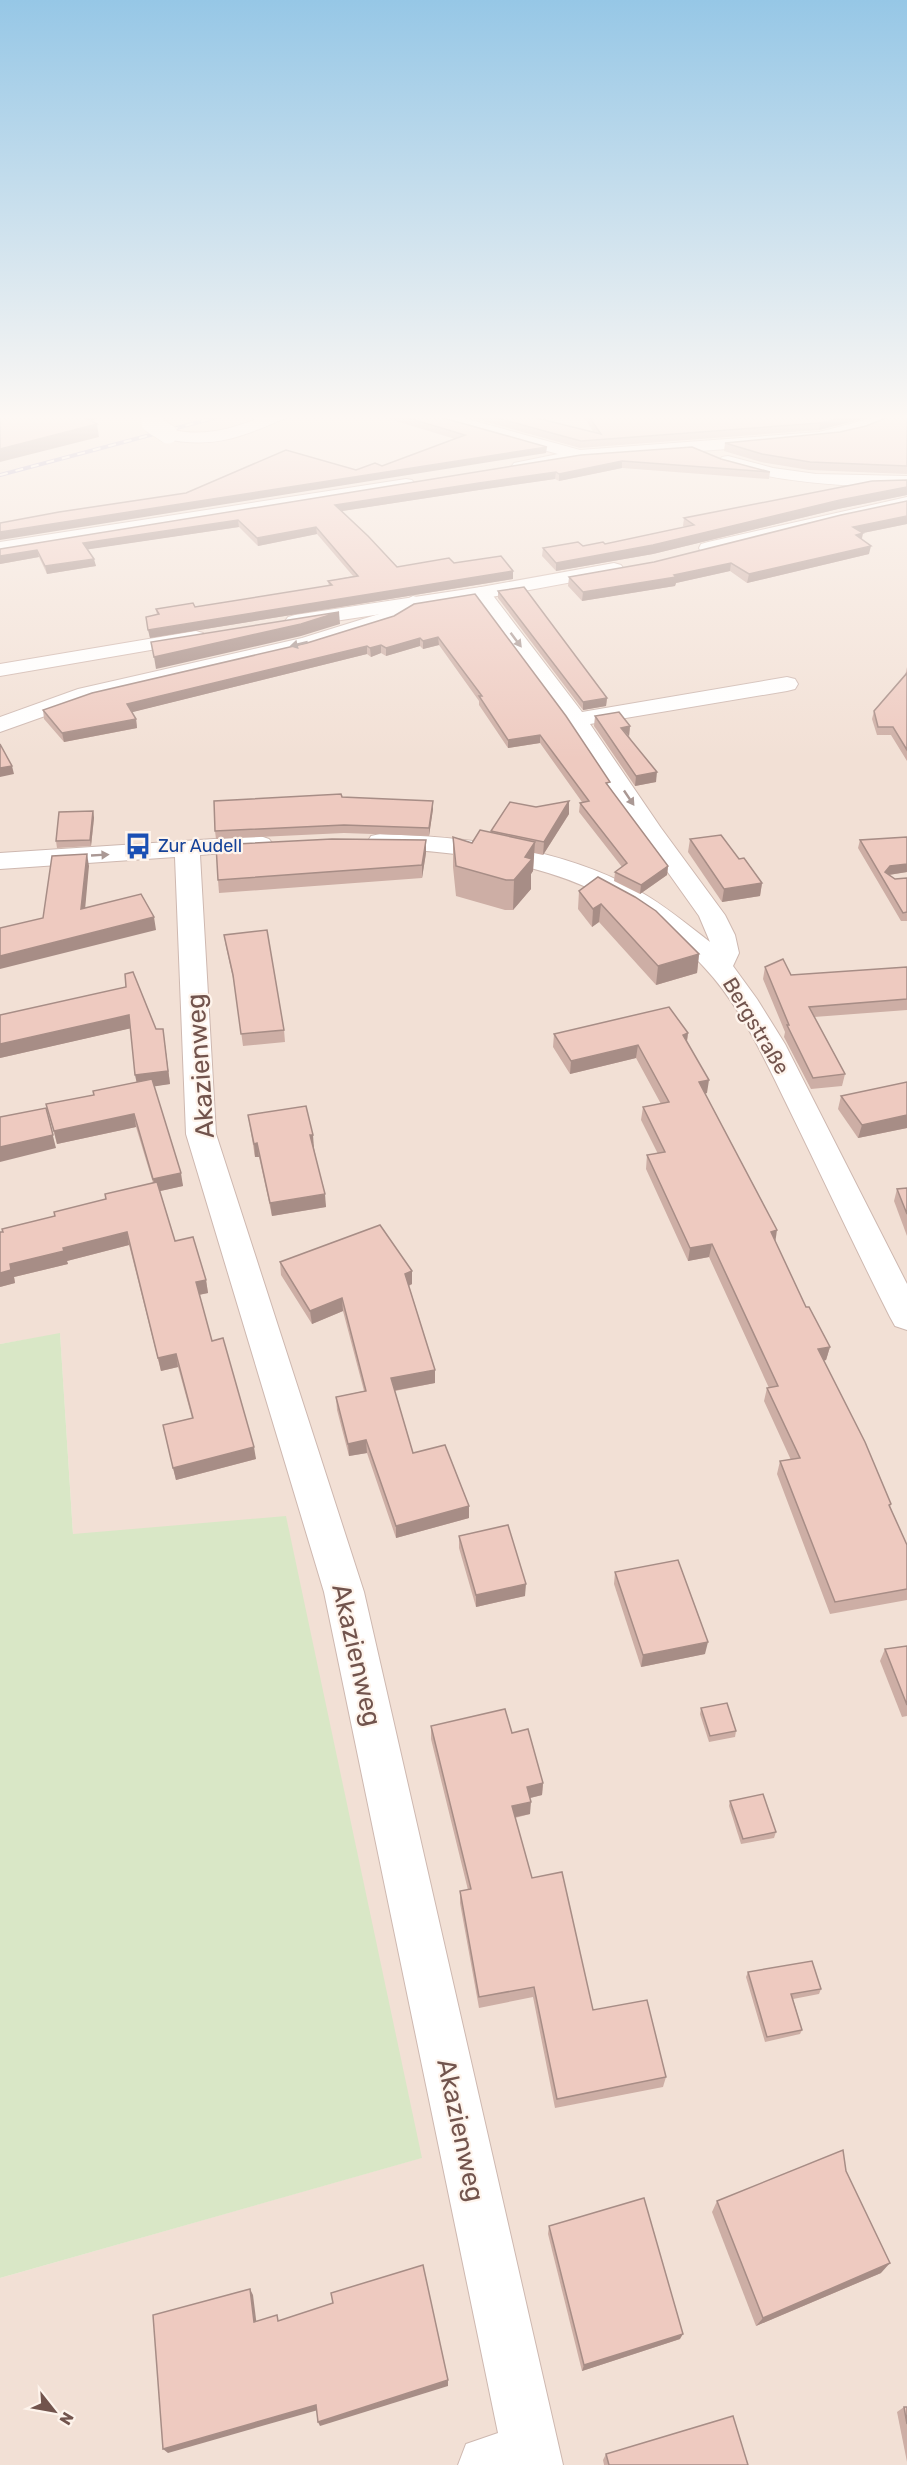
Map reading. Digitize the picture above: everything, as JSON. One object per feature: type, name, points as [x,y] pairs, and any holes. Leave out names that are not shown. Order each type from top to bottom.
[{"type":"street","points":[[0,548],[121,529]]},
{"type":"street","points":[[687,554],[787,529]]},
{"type":"street","points":[[274,625],[481,593],[630,566]]},
{"type":"street","name":"Bergstraße","points":[[481,593],[576,720],[652,833],[712,915],[722,936],[725,953],[719,966],[750,1009],[786,1073],[907,1317]]},
{"type":"street","points":[[0,724],[86,694],[317,639],[386,618],[413,602]]},
{"type":"street","points":[[0,670],[216,634]]},
{"type":"street","points":[[576,720],[788,684]]},
{"type":"street","points":[[11,699],[86,694]]},
{"type":"street","points":[[362,841],[436,844],[489,851],[538,861],[582,875],[624,893],[653,912],[719,966]]},
{"type":"street","points":[[0,861],[282,843]]},
{"type":"street","name":"Akazienweg","points":[[187,850],[201,1134],[344,1592],[517,2461]]},
{"type":"shaded area","points":[[0,529],[907,529],[907,2465],[0,2465],[0,2278],[421,2158],[73,1534],[60,1334],[0,1344]]},
{"type":"green space","points":[[60,1333],[73,1534],[286,1516],[422,2158],[0,2278],[0,1344]]},
{"type":"building","points":[[0,529],[19,529],[0,532]]},
{"type":"building","points":[[123,529],[177,529],[83,543],[94,559],[45,566],[37,550],[0,556],[0,549]]},
{"type":"building","points":[[248,529],[305,529],[257,538]]},
{"type":"building","points":[[318,529],[361,529],[397,567],[449,558],[454,563],[501,556],[513,571],[148,630],[146,617],[159,614],[156,609],[193,603],[195,607],[332,585],[328,581],[358,576]]},
{"type":"building","points":[[675,529],[719,529],[653,545],[556,563],[543,548],[578,542],[583,546],[603,542],[605,544]]},
{"type":"building","points":[[785,529],[856,529],[863,533],[856,535],[871,546],[749,574],[731,563],[674,575],[676,577],[583,592],[569,577],[654,562]]},
{"type":"building","points":[[524,587],[607,698],[583,702],[498,591]]},
{"type":"building","points":[[475,594],[566,716],[610,782],[606,783],[668,866],[641,885],[615,872],[627,863],[580,803],[589,801],[540,735],[508,740],[479,696],[482,696],[438,637],[423,641],[420,638],[386,648],[381,645],[370,648],[367,646],[127,704],[136,719],[62,733],[43,710],[92,693],[307,643],[394,616],[414,604]]},
{"type":"building","points":[[339,612],[301,624],[154,657],[151,642]]},
{"type":"building","points":[[907,673],[907,750],[893,727],[878,727],[874,711]]},
{"type":"building","points":[[619,712],[630,726],[621,728],[657,772],[636,776],[595,716]]},
{"type":"building","points":[[0,744],[12,766],[0,768]]},
{"type":"building","points":[[341,794],[342,797],[433,801],[429,828],[344,825],[215,831],[214,801]]},
{"type":"building","points":[[569,801],[544,842],[491,831],[510,802],[536,807]]},
{"type":"building","points":[[93,811],[90,840],[56,841],[59,812]]},
{"type":"building","points":[[480,830],[535,842],[525,857],[532,859],[514,880],[506,880],[456,866],[453,837],[472,843]]},
{"type":"building","points":[[721,835],[739,859],[744,858],[762,883],[724,889],[690,839]]},
{"type":"building","points":[[907,837],[907,864],[890,866],[885,872],[895,879],[907,878],[907,912],[903,913],[860,840]]},
{"type":"building","points":[[332,839],[426,840],[422,865],[218,880],[216,845]]},
{"type":"building","points":[[87,854],[81,909],[141,894],[154,917],[0,956],[0,928],[43,918],[52,856]]},
{"type":"building","points":[[598,877],[656,911],[699,954],[658,966],[601,904],[593,909],[579,891]]},
{"type":"building","points":[[267,930],[284,1030],[241,1034],[233,975],[224,935]]},
{"type":"building","points":[[783,959],[791,975],[907,967],[907,999],[809,1007],[845,1074],[813,1078],[787,1025],[789,1025],[765,967]]},
{"type":"building","points":[[133,972],[156,1029],[163,1029],[168,1071],[135,1075],[129,1015],[0,1044],[0,1015],[126,987],[125,974]]},
{"type":"building","points":[[669,1007],[688,1033],[683,1035],[709,1080],[699,1082],[777,1230],[771,1232],[806,1307],[809,1307],[830,1347],[818,1349],[865,1442],[907,1545],[907,1589],[835,1602],[780,1461],[800,1458],[767,1388],[778,1386],[712,1244],[690,1248],[647,1155],[665,1152],[643,1107],[669,1102],[638,1045],[571,1061],[554,1034]]},
{"type":"building","points":[[152,1079],[181,1173],[153,1179],[134,1114],[54,1131],[46,1104],[94,1095],[93,1091]]},
{"type":"building","points":[[907,1082],[907,1115],[862,1125],[841,1096]]},
{"type":"building","points":[[306,1106],[313,1135],[310,1135],[325,1194],[270,1203],[257,1143],[254,1144],[248,1115]]},
{"type":"building","points":[[46,1108],[53,1135],[0,1147],[0,1117]]},
{"type":"building","points":[[157,1182],[175,1241],[193,1237],[206,1280],[196,1282],[212,1341],[223,1338],[254,1447],[173,1468],[163,1425],[193,1418],[176,1354],[158,1358],[127,1232],[10,1264],[11,1270],[0,1273],[0,1232],[3,1232],[2,1229],[55,1216],[54,1212],[106,1199],[105,1194]]},
{"type":"building","points":[[907,1188],[907,1214],[897,1189]]},
{"type":"building","points":[[380,1225],[412,1271],[405,1274],[435,1370],[391,1378],[413,1453],[445,1445],[469,1506],[396,1526],[366,1440],[348,1444],[336,1397],[366,1391],[342,1298],[310,1311],[280,1262]]},
{"type":"building","points":[[508,1525],[526,1584],[476,1595],[459,1536]]},
{"type":"building","points":[[678,1560],[708,1642],[643,1655],[615,1572]]},
{"type":"building","points":[[907,1646],[907,1705],[885,1649]]},
{"type":"building","points":[[727,1703],[736,1731],[710,1736],[701,1708]]},
{"type":"building","points":[[505,1709],[512,1733],[528,1729],[543,1783],[527,1787],[531,1802],[512,1806],[532,1878],[562,1872],[593,2010],[647,2000],[666,2077],[557,2099],[534,1987],[479,1997],[460,1891],[471,1889],[431,1726]]},
{"type":"building","points":[[763,1794],[776,1832],[743,1839],[730,1801]]},
{"type":"building","points":[[812,1961],[821,1989],[791,1994],[802,2030],[767,2037],[748,1972]]},
{"type":"building","points":[[843,2150],[846,2171],[890,2263],[763,2318],[717,2201]]},
{"type":"building","points":[[644,2198],[683,2334],[584,2365],[549,2226]]},
{"type":"building","points":[[423,2265],[448,2380],[318,2422],[316,2405],[163,2449],[153,2315],[250,2289],[254,2322],[277,2315],[278,2321],[333,2303],[331,2293]]},
{"type":"building","points":[[904,2407],[907,2407],[907,2424]]},
{"type":"building","points":[[733,2416],[748,2465],[609,2465],[606,2454]]},
{"type":"place","name":"Zur Audell","points":[[138,846]]}]
